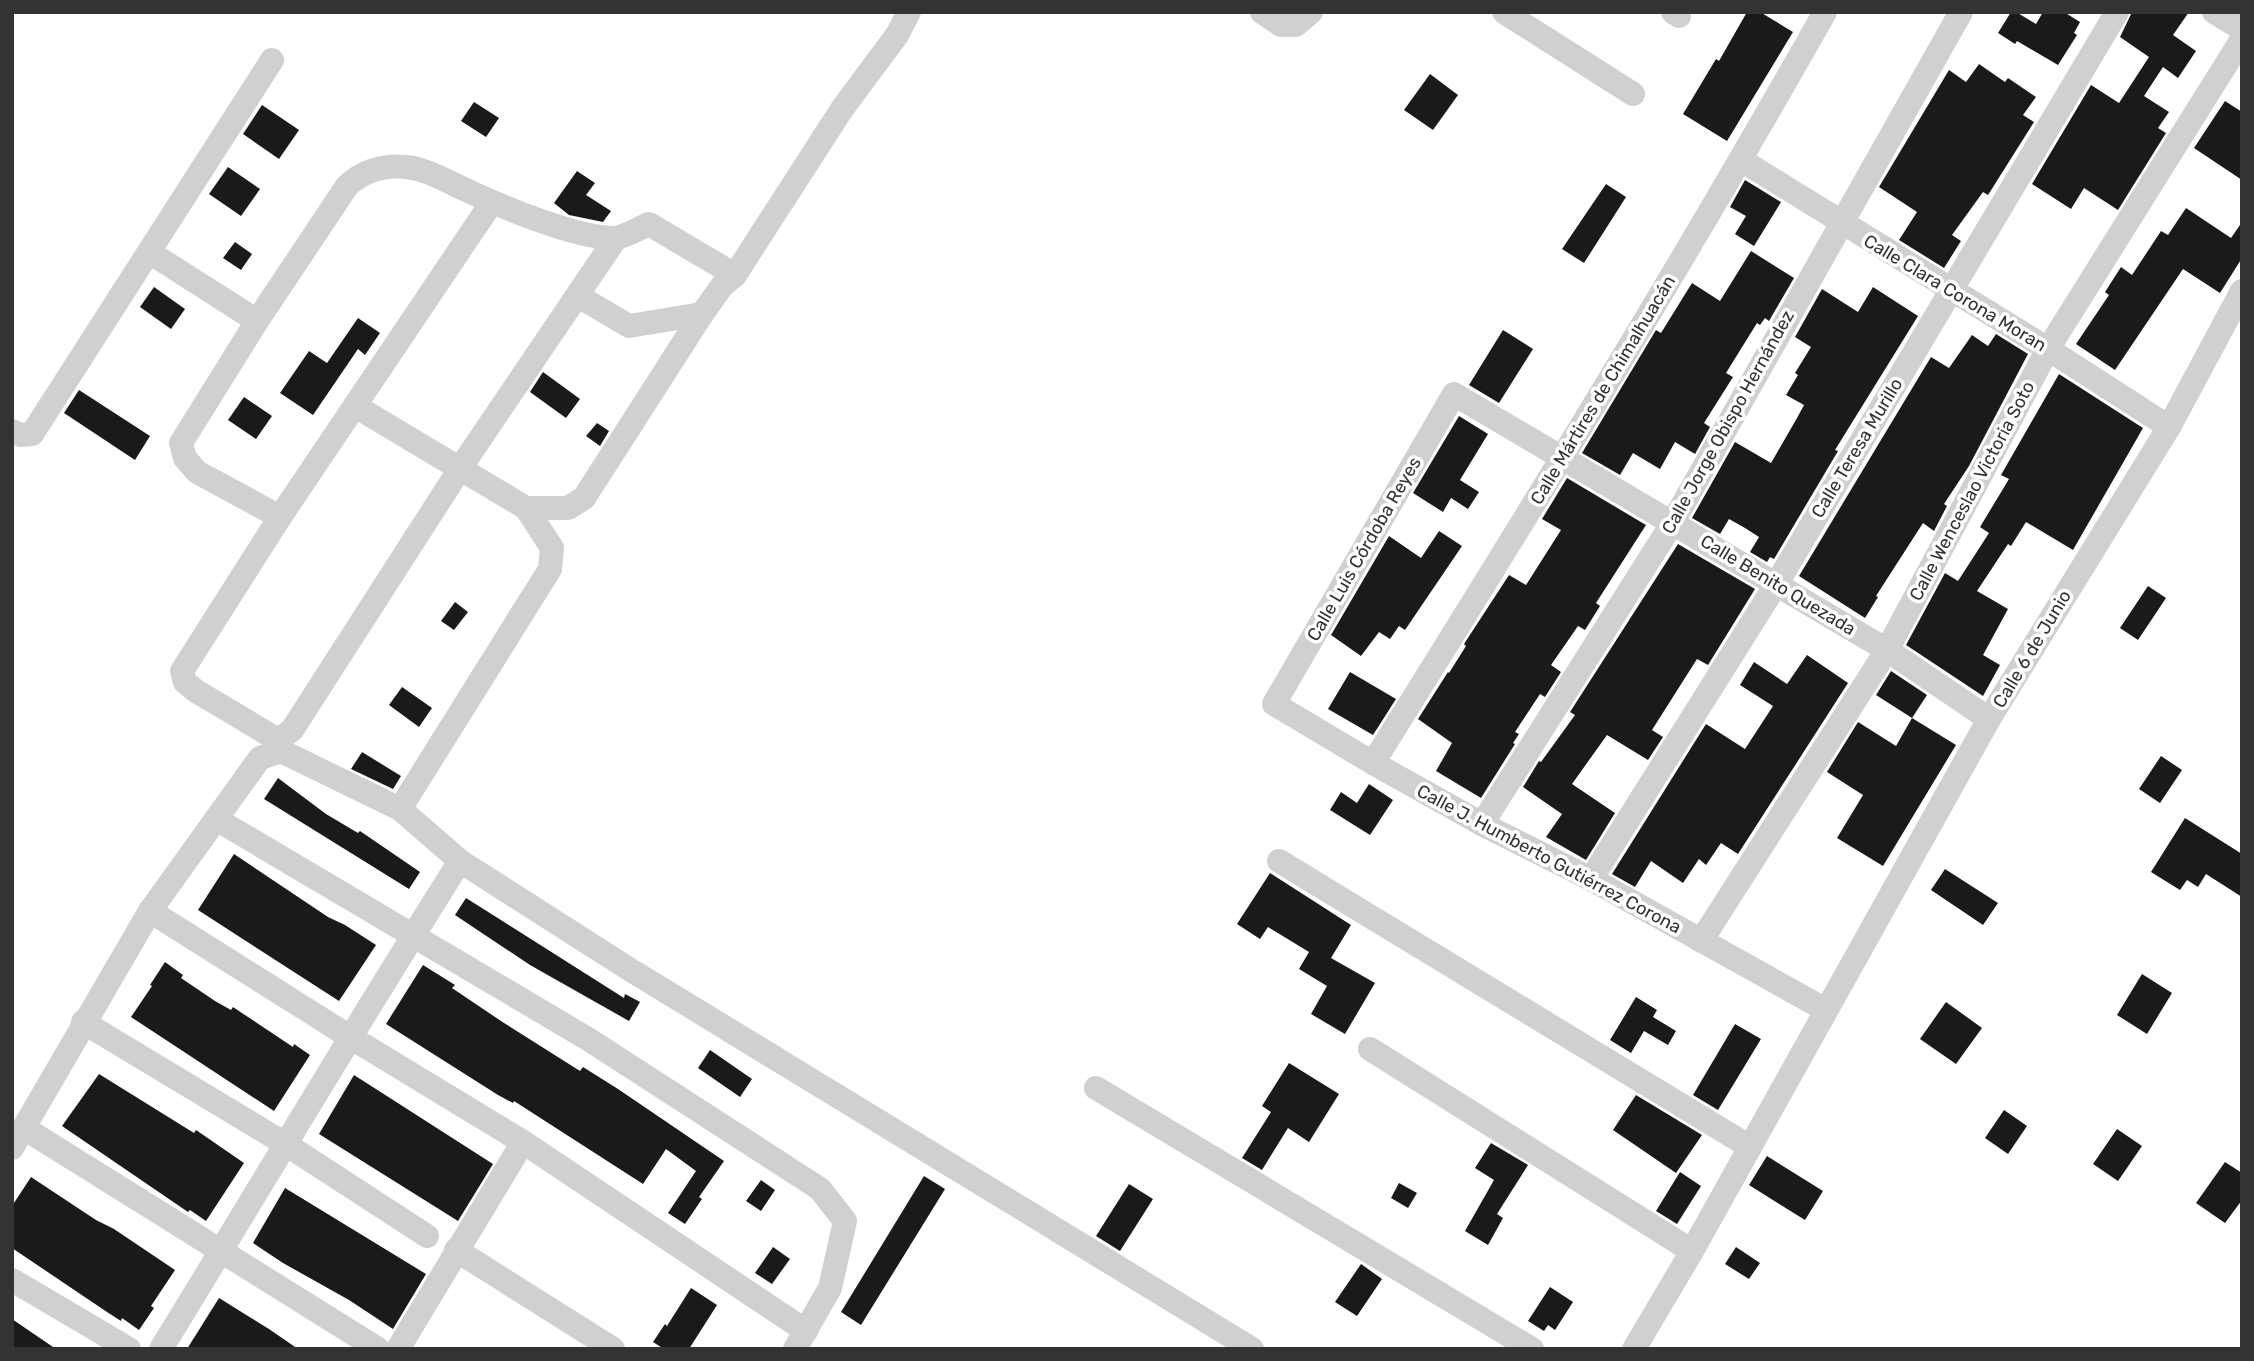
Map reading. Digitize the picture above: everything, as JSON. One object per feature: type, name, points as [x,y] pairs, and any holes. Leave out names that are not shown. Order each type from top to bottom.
[{"type":"street","points":[[526,508],[568,508],[584,498],[702,314],[722,286],[735,275],[842,109],[897,35],[909,12]]},
{"type":"street","points":[[1262,12],[1281,25],[1296,25],[1311,12]]},
{"type":"street","points":[[1504,12],[1633,93]]},
{"type":"street","name":"Calle Mártires de Chimalhuacán","points":[[1373,763],[1564,458],[1741,160],[1825,12]]},
{"type":"street","name":"Calle Jorge Obispo Hernández","points":[[1482,824],[1673,522],[1961,12]]},
{"type":"street","name":"Calle Teresa Murillo","points":[[1591,879],[1777,583],[2117,12]]},
{"type":"street","points":[[2214,12],[2242,29]]},
{"type":"street","name":"Calle Wenceslao Victoria Soto","points":[[1700,941],[1887,650],[2048,349],[2242,39]]},
{"type":"street","points":[[12,431],[21,435],[32,434],[272,60]]},
{"type":"street","name":"Calle Clara Corona Moran","points":[[1741,160],[1840,223],[1952,289],[2169,427]]},
{"type":"street","points":[[280,517],[197,472],[184,458],[181,443],[257,321],[347,186],[359,175],[382,167],[408,167],[492,202],[575,232],[616,238],[649,224],[735,275]]},
{"type":"street","points":[[492,202],[280,517],[182,671],[185,682],[279,746],[400,808],[460,861],[629,969],[1252,1349]]},
{"type":"street","points":[[378,1349],[222,1250],[18,1138],[150,911],[260,758],[279,746],[292,730],[461,467],[616,238]]},
{"type":"street","points":[[149,252],[257,321]]},
{"type":"street","name":"Calle 6 de Junio","points":[[1634,1349],[1692,1251],[1989,719],[2169,427],[2242,291]]},
{"type":"street","points":[[578,296],[629,326],[702,314]]},
{"type":"street","name":"Calle Benito Quezada","points":[[1454,394],[1777,583],[1887,650],[1989,719]]},
{"type":"street","name":"Calle Luis Córdoba Reyes","points":[[1274,704],[1454,394]]},
{"type":"street","points":[[355,405],[526,508],[552,548],[550,569],[400,808]]},
{"type":"street","name":"Calle J. Humberto Gutiérrez Corona","points":[[1274,704],[1482,824],[1591,879],[1826,1010]]},
{"type":"street","points":[[150,911],[349,1037],[523,1142],[800,1340],[830,1288],[845,1221],[820,1189],[587,1039],[216,819]]},
{"type":"street","points":[[161,1349],[287,1145],[349,1037],[460,861]]},
{"type":"street","points":[[1279,861],[1750,1147]]},
{"type":"street","points":[[83,1023],[287,1145],[427,1236]]},
{"type":"street","points":[[1370,1049],[1692,1251]]},
{"type":"street","points":[[1096,1088],[1532,1349]]},
{"type":"street","points":[[398,1349],[523,1142]]},
{"type":"street","points":[[456,1250],[613,1349]]},
{"type":"street","points":[[12,1280],[129,1349]]},
{"type":"building","points":[[1747,12],[1760,12],[1793,32],[1727,141],[1683,114],[1716,59],[1719,61]]},
{"type":"building","points":[[2011,12],[2016,12],[2036,24],[2043,12],[2064,12],[2080,22],[2074,33],[2077,35],[2058,65],[1998,33]]},
{"type":"building","points":[[2132,12],[2189,12],[2173,35],[2196,51],[2178,78],[2163,67],[2144,96],[2169,112],[2158,128],[2166,133],[2118,210],[2084,188],[2071,209],[2032,184],[2091,85],[2119,103],[2149,57],[2120,37]]},
{"type":"building","points":[[1979,64],[2005,82],[2008,78],[2036,97],[2023,115],[2034,122],[1988,195],[1983,192],[1952,235],[1961,241],[1944,268],[1899,240],[1917,212],[1879,187],[1949,70],[1966,82]]},
{"type":"building","points":[[1430,74],[1458,95],[1433,130],[1404,110]]},
{"type":"building","points":[[2225,101],[2242,112],[2242,180],[2194,148]]},
{"type":"building","points":[[474,102],[499,118],[486,137],[461,121]]},
{"type":"building","points":[[262,105],[299,130],[279,159],[243,134]]},
{"type":"building","points":[[228,167],[260,189],[241,216],[209,194]]},
{"type":"building","points":[[577,171],[595,183],[586,195],[611,211],[603,222],[569,215],[554,203]]},
{"type":"building","points":[[1745,180],[1781,202],[1754,246],[1735,234],[1746,216],[1730,207]]},
{"type":"building","points":[[1606,184],[1626,197],[1584,263],[1562,249]]},
{"type":"building","points":[[2186,208],[2231,238],[2242,222],[2242,258],[2220,293],[2183,269],[2115,370],[2076,344],[2109,295],[2105,292],[2121,267],[2132,275],[2161,231],[2168,235]]},
{"type":"building","points":[[235,242],[252,254],[241,270],[223,258]]},
{"type":"building","points":[[1751,251],[1794,278],[1769,321],[1765,318],[1760,325],[1757,323],[1726,373],[1733,377],[1704,423],[1710,427],[1695,454],[1675,442],[1660,469],[1633,453],[1620,475],[1582,453],[1656,330],[1661,333],[1692,283],[1720,301]]},
{"type":"building","points":[[154,287],[185,309],[171,329],[140,307]]},
{"type":"building","points":[[1873,287],[1918,316],[1835,450],[1838,451],[1774,559],[1770,557],[1767,562],[1750,552],[1759,537],[1745,528],[1729,519],[1720,534],[1692,518],[1735,442],[1771,463],[1797,418],[1804,405],[1786,395],[1798,375],[1795,373],[1811,347],[1795,337],[1822,289],[1858,312]]},
{"type":"building","points":[[358,318],[380,333],[365,355],[358,349],[313,415],[280,393],[309,351],[327,363]]},
{"type":"building","points":[[1503,330],[1533,349],[1499,403],[1469,385]]},
{"type":"building","points":[[1996,334],[2028,354],[1969,466],[1944,504],[1947,506],[1934,531],[1923,523],[1865,618],[1799,576],[1931,357],[1949,368],[1972,335],[1988,346]]},
{"type":"building","points":[[543,372],[580,399],[566,418],[530,392]]},
{"type":"building","points":[[2059,374],[2143,428],[2073,550],[2026,522],[1977,591],[2008,609],[1983,655],[2000,665],[1983,696],[1906,645],[1945,573],[1958,581],[1989,533],[1980,527],[2009,479],[2001,475]]},
{"type":"building","points":[[79,390],[150,436],[135,460],[64,413]]},
{"type":"building","points":[[244,397],[272,416],[256,439],[228,420]]},
{"type":"building","points":[[1459,416],[1488,434],[1460,480],[1479,492],[1468,509],[1451,498],[1443,512],[1413,493]]},
{"type":"building","points":[[597,423],[609,431],[600,446],[586,436]]},
{"type":"building","points":[[1567,478],[1646,525],[1596,603],[1600,606],[1585,630],[1578,626],[1551,665],[1561,672],[1545,697],[1540,694],[1515,732],[1519,734],[1513,743],[1515,744],[1481,798],[1436,771],[1452,743],[1418,719],[1509,575],[1526,585],[1561,530],[1542,519]]},
{"type":"building","points":[[1439,531],[1462,546],[1405,630],[1399,626],[1390,639],[1379,632],[1361,656],[1331,635],[1389,536],[1421,558]]},
{"type":"building","points":[[1678,544],[1755,589],[1708,665],[1697,659],[1652,730],[1663,737],[1648,760],[1607,735],[1572,784],[1615,813],[1586,860],[1546,837],[1562,814],[1523,787],[1539,761],[1541,762],[1575,715],[1570,712]]},
{"type":"building","points":[[2148,586],[2166,598],[2138,640],[2120,628]]},
{"type":"building","points":[[455,602],[468,612],[454,630],[441,621]]},
{"type":"building","points":[[1807,655],[1848,683],[1738,854],[1721,843],[1706,865],[1699,859],[1683,883],[1651,861],[1635,887],[1612,874],[1706,724],[1745,749],[1773,706],[1740,685],[1754,662],[1787,684]]},
{"type":"building","points":[[1891,671],[1927,695],[1912,718],[1876,695]]},
{"type":"building","points":[[1350,672],[1396,699],[1373,735],[1328,709]]},
{"type":"building","points":[[402,687],[432,708],[419,727],[389,705]]},
{"type":"building","points":[[1912,718],[1956,745],[1883,866],[1837,838],[1863,795],[1827,772],[1858,722],[1896,746]]},
{"type":"building","points":[[362,752],[401,776],[393,789],[351,769]]},
{"type":"building","points":[[2161,756],[2182,770],[2160,803],[2139,789]]},
{"type":"building","points":[[278,778],[326,814],[358,833],[360,831],[420,872],[409,889],[264,799]]},
{"type":"building","points":[[1369,784],[1393,800],[1370,835],[1330,810],[1341,792],[1357,803]]},
{"type":"building","points":[[2185,818],[2242,854],[2242,897],[2206,874],[2198,887],[2187,880],[2180,890],[2151,872]]},
{"type":"building","points":[[234,854],[328,917],[376,945],[339,1001],[198,910]]},
{"type":"building","points":[[1945,869],[1998,903],[1983,925],[1931,890]]},
{"type":"building","points":[[1270,873],[1351,925],[1331,958],[1375,983],[1345,1034],[1311,1014],[1327,986],[1299,969],[1309,952],[1268,927],[1260,939],[1237,924]]},
{"type":"building","points":[[466,898],[624,998],[625,994],[640,1002],[629,1021],[530,965],[455,915]]},
{"type":"building","points":[[165,962],[183,975],[181,978],[215,1001],[231,1010],[233,1007],[293,1047],[294,1044],[310,1055],[274,1111],[131,1017]]},
{"type":"building","points":[[423,965],[455,985],[452,988],[501,1021],[580,1071],[583,1067],[724,1161],[699,1197],[702,1199],[685,1224],[668,1213],[696,1171],[666,1149],[643,1184],[514,1101],[513,1103],[498,1095],[386,1024]]},
{"type":"building","points":[[2142,974],[2172,993],[2147,1034],[2117,1015]]},
{"type":"building","points":[[1636,997],[1657,1010],[1653,1017],[1676,1031],[1668,1045],[1644,1031],[1631,1053],[1610,1040]]},
{"type":"building","points":[[1946,1002],[1982,1028],[1956,1064],[1920,1039]]},
{"type":"building","points":[[1735,1024],[1761,1039],[1718,1110],[1693,1095]]},
{"type":"building","points":[[710,1050],[752,1079],[740,1097],[698,1068]]},
{"type":"building","points":[[1289,1063],[1339,1094],[1309,1142],[1288,1128],[1262,1170],[1242,1158],[1271,1112],[1262,1106]]},
{"type":"building","points":[[99,1074],[194,1133],[196,1130],[244,1163],[206,1221],[190,1210],[188,1212],[62,1126]]},
{"type":"building","points":[[354,1075],[493,1164],[458,1221],[319,1134]]},
{"type":"building","points":[[1636,1095],[1702,1135],[1676,1173],[1613,1130]]},
{"type":"building","points":[[2004,1110],[2027,1126],[2008,1154],[1985,1138]]},
{"type":"building","points":[[2117,1129],[2142,1146],[2118,1181],[2093,1164]]},
{"type":"building","points":[[1491,1143],[1528,1165],[1497,1214],[1503,1218],[1488,1245],[1465,1231],[1494,1180],[1475,1168]]},
{"type":"building","points":[[1767,1156],[1823,1191],[1805,1220],[1749,1185]]},
{"type":"building","points":[[2225,1162],[2242,1173],[2242,1200],[2225,1223],[2196,1203]]},
{"type":"building","points":[[1680,1172],[1701,1186],[1677,1224],[1656,1211]]},
{"type":"building","points":[[924,1176],[945,1189],[861,1325],[841,1312]]},
{"type":"building","points":[[31,1177],[175,1270],[139,1330],[122,1318],[121,1321],[107,1312],[12,1248],[12,1206]]},
{"type":"building","points":[[761,1180],[775,1190],[761,1211],[746,1201]]},
{"type":"building","points":[[1399,1183],[1417,1193],[1408,1208],[1391,1198]]},
{"type":"building","points":[[1129,1184],[1153,1199],[1120,1251],[1096,1236]]},
{"type":"building","points":[[285,1188],[426,1274],[393,1329],[253,1243]]},
{"type":"building","points":[[773,1247],[790,1259],[772,1284],[755,1273]]},
{"type":"building","points":[[1736,1247],[1760,1263],[1749,1279],[1725,1264]]},
{"type":"building","points":[[1361,1264],[1382,1279],[1357,1316],[1335,1302]]},
{"type":"building","points":[[1550,1287],[1573,1302],[1555,1330],[1548,1325],[1544,1331],[1528,1321]]},
{"type":"building","points":[[691,1288],[717,1305],[689,1349],[664,1349],[653,1342],[665,1324],[667,1326]]},
{"type":"building","points":[[219,1298],[269,1329],[298,1349],[187,1349]]},
{"type":"building","points":[[12,1319],[31,1332],[56,1349],[12,1349]]}]
